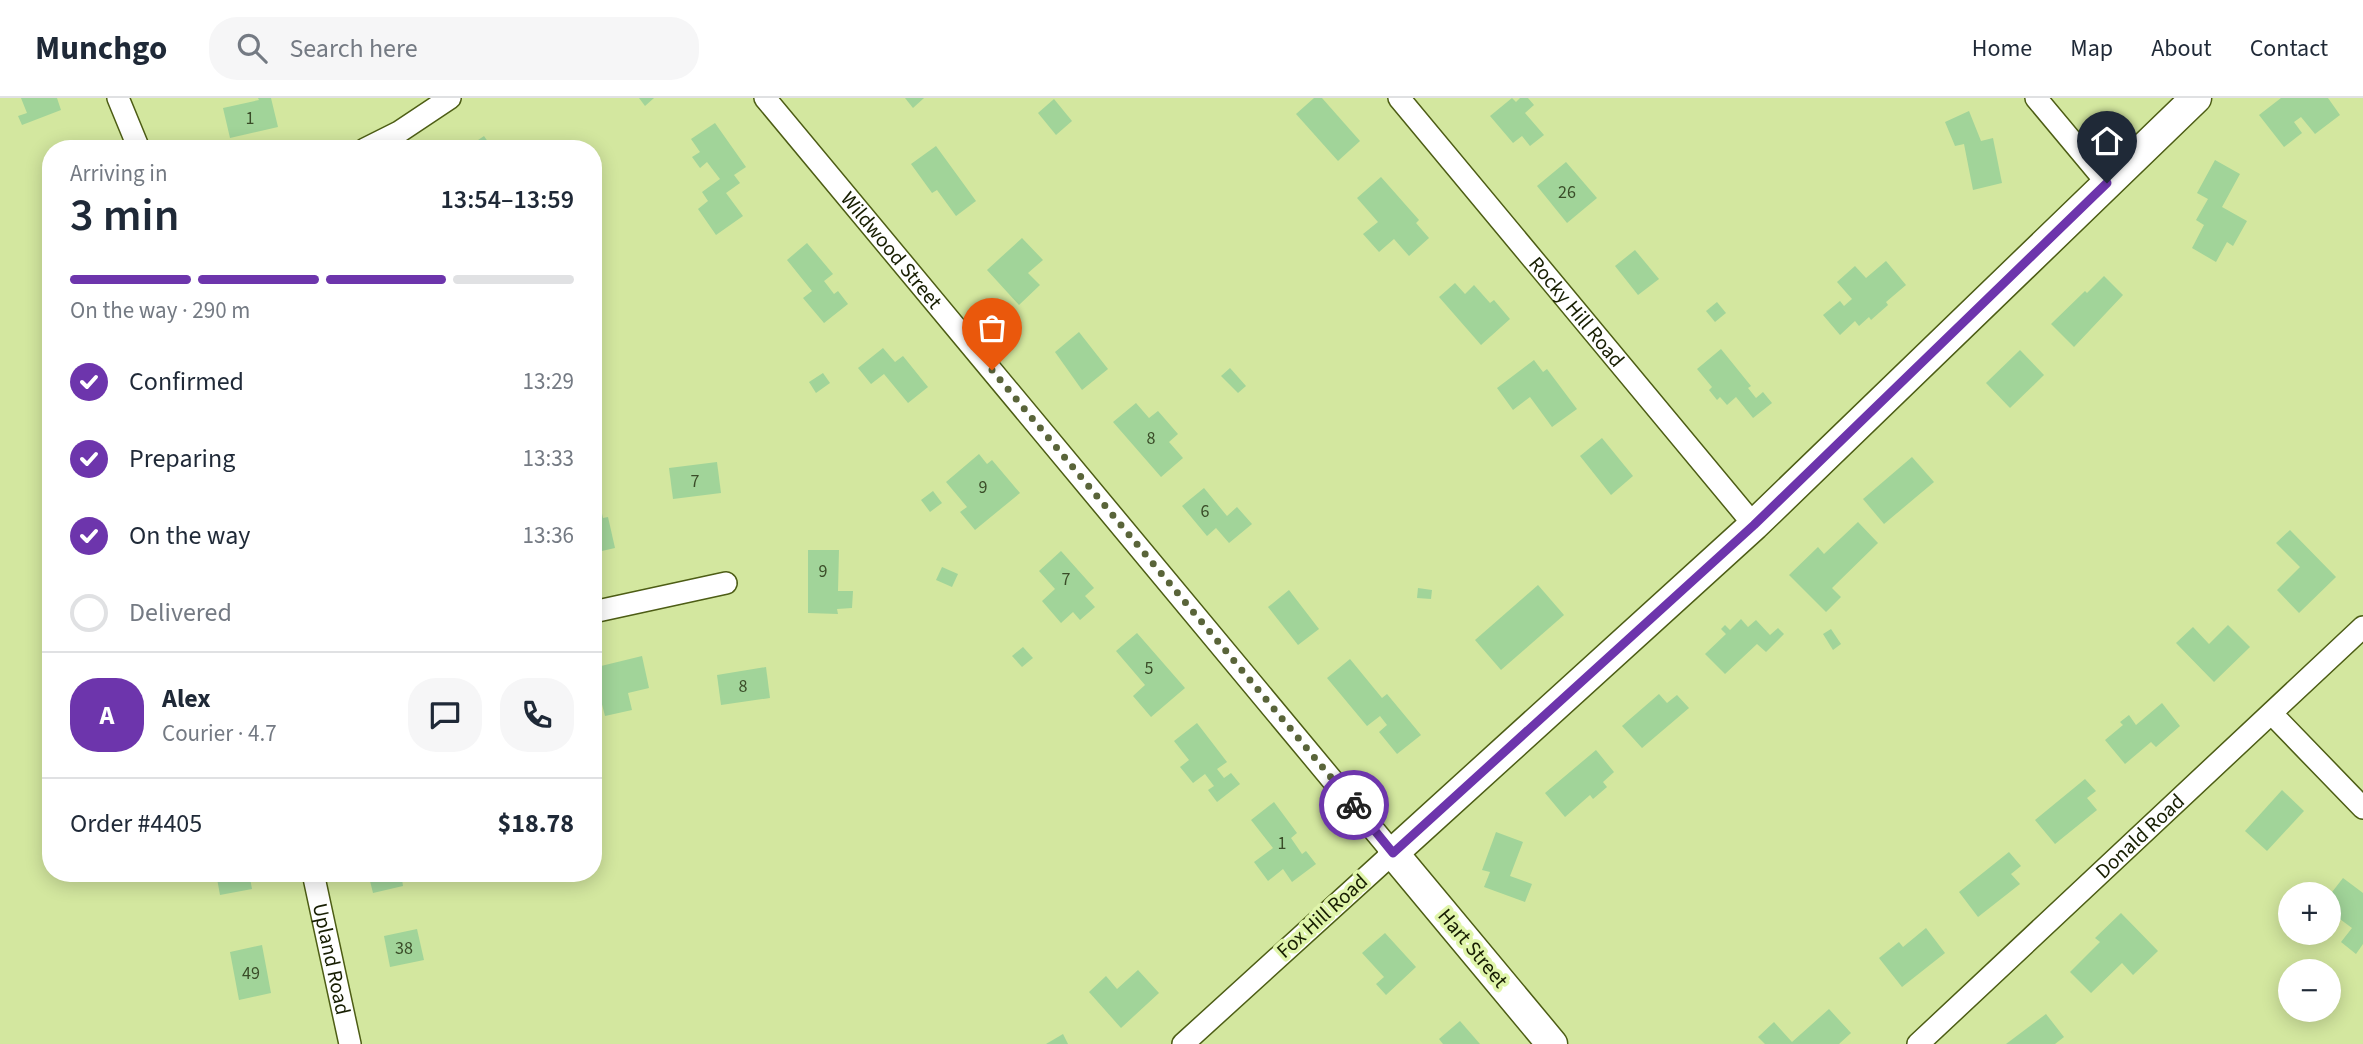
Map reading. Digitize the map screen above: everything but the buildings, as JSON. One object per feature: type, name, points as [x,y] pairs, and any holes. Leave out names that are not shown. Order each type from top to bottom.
[{"type":"street","points":[[118,98],[135,140]]},
{"type":"street","points":[[383,140],[450,98]]},
{"type":"street","name":"Wildwood Street","points":[[765,98],[1393,853]]},
{"type":"street","name":"Rocky Hill Road","points":[[1399,98],[1754,525]]},
{"type":"street","points":[[2036,98],[2107,183]]},
{"type":"street","name":"Fox Hill Road","points":[[1183,1044],[1754,525],[2196,98]]},
{"type":"street","points":[[602,610],[726,583]]},
{"type":"street","name":"Donald Road","points":[[1918,1044],[2363,627]]},
{"type":"street","points":[[2272,715],[2363,807]]},
{"type":"street","name":"Hart Street","points":[[1393,853],[1552,1044]]},
{"type":"street","name":"Upland Road","points":[[315,882],[350,1044]]},
{"type":"way so far","points":[[992,370],[1354,805]]},
{"type":"route","points":[[1354,805],[1393,853],[1754,525],[2107,183]]}]
